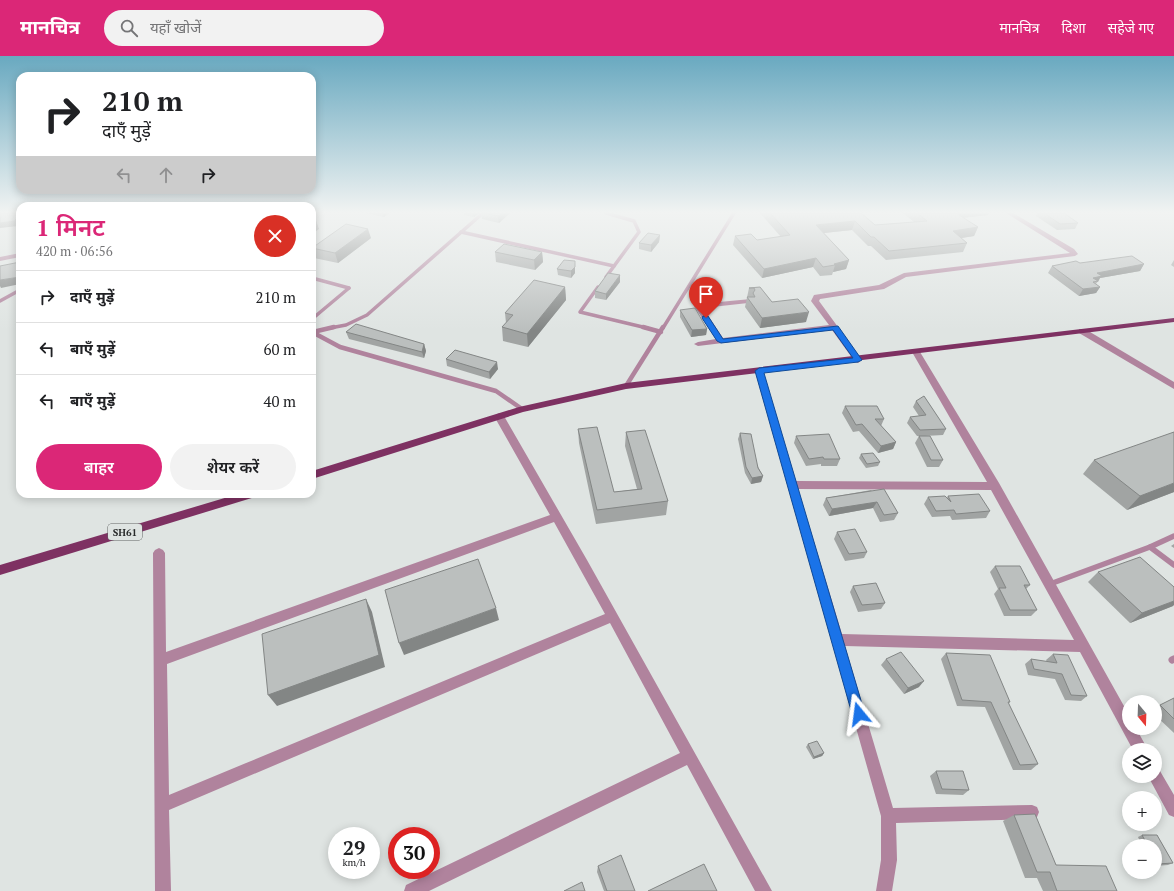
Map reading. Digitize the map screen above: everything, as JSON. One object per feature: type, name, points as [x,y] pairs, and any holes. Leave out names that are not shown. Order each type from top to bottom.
[{"type":"main road","points":[[316,474],[522,409],[626,386],[858,360],[1174,320]]},
{"type":"main road","name":"SH61","points":[[0,570],[237,498]]},
{"type":"street","points":[[858,360],[815,301],[817,297],[881,287],[904,275],[1075,254],[1073,252]]},
{"type":"street","points":[[2,261],[16,256]]},
{"type":"street","points":[[721,341],[698,306],[748,301]]},
{"type":"street","points":[[698,344],[835,327]]},
{"type":"street","points":[[1082,331],[1174,386]]},
{"type":"street","points":[[916,352],[995,486],[1137,743]]},
{"type":"street","points":[[759,371],[888,816],[889,860],[884,891]]},
{"type":"street","points":[[499,416],[612,616],[764,891]]},
{"type":"street","points":[[793,484],[995,486]]},
{"type":"street","points":[[161,660],[556,517]]},
{"type":"street","points":[[160,553],[163,891]]},
{"type":"street","points":[[163,805],[612,616]]},
{"type":"street","points":[[838,640],[1083,646]]},
{"type":"street","points":[[412,891],[689,756]]},
{"type":"street","points":[[1159,783],[1174,810]]},
{"type":"street","points":[[888,816],[1032,812]]},
{"type":"lane","points":[[316,331],[346,325],[362,318],[438,252]]},
{"type":"lane","points":[[551,252],[614,266]]},
{"type":"lane","points":[[624,252],[580,312],[661,332]]},
{"type":"lane","points":[[626,386],[711,252]]},
{"type":"lane","points":[[316,279],[349,288],[316,316]]},
{"type":"lane","points":[[0,300],[16,292]]},
{"type":"lane","points":[[316,334],[340,347],[496,391],[522,409]]},
{"type":"lane","points":[[1049,585],[1150,547],[1174,536]]},
{"type":"lane","points":[[1150,547],[1174,566]]},
{"type":"building","points":[[495,252],[542,252],[542,252],[534,260]]},
{"type":"building","points":[[749,252],[841,252],[849,260],[823,267],[816,258],[764,269]]},
{"type":"building","points":[[1132,256],[1144,264],[1097,273],[1102,276],[1093,278],[1098,281],[1093,282],[1100,287],[1083,289],[1052,266],[1076,261],[1080,263]]},
{"type":"building","points":[[564,260],[575,261],[575,267],[571,271],[557,269]]},
{"type":"building","points":[[16,263],[16,278],[0,280],[0,266]]},
{"type":"building","points":[[608,273],[620,275],[606,294],[595,291]]},
{"type":"building","points":[[534,280],[565,287],[527,334],[502,327],[513,315],[505,313]]},
{"type":"building","points":[[760,287],[772,302],[798,299],[809,312],[762,318],[747,297],[755,297],[753,293],[755,290],[754,288],[749,288]]},
{"type":"building","points":[[695,308],[707,329],[692,330],[680,310]]},
{"type":"building","points":[[356,324],[424,344],[422,352],[346,332]]},
{"type":"building","points":[[455,350],[497,362],[489,372],[446,359]]},
{"type":"building","points":[[924,396],[946,429],[920,430],[910,417],[926,415],[916,401]]},
{"type":"building","points":[[845,406],[877,406],[884,419],[875,419],[896,442],[881,446],[862,424],[856,425]]},
{"type":"building","points":[[597,427],[614,492],[642,489],[626,432],[645,430],[668,501],[597,510],[578,429]]},
{"type":"building","points":[[1174,432],[1174,483],[1140,496],[1094,460]]},
{"type":"building","points":[[740,433],[751,434],[758,468],[763,476],[752,478],[746,467]]},
{"type":"building","points":[[829,434],[840,459],[824,459],[823,457],[809,459],[796,436]]},
{"type":"building","points":[[919,436],[930,436],[943,460],[931,460]]},
{"type":"building","points":[[873,453],[880,462],[867,464],[861,454]]},
{"type":"building","points":[[884,489],[898,513],[884,515],[877,502],[832,509],[826,498]]},
{"type":"building","points":[[979,494],[990,511],[956,514],[954,510],[936,511],[928,497],[945,496],[951,502],[948,496]]},
{"type":"building","points":[[855,529],[867,552],[849,554],[837,532]]},
{"type":"building","points":[[1140,557],[1174,587],[1174,601],[1142,613],[1098,572]]},
{"type":"building","points":[[478,559],[496,608],[399,643],[385,590]]},
{"type":"building","points":[[995,566],[1020,566],[1030,585],[1024,585],[1037,610],[1010,610],[999,588],[1006,588]]},
{"type":"building","points":[[876,583],[885,603],[862,605],[853,586]]},
{"type":"building","points":[[366,599],[379,655],[268,695],[262,634]]},
{"type":"building","points":[[901,652],[924,681],[908,688],[886,659]]},
{"type":"building","points":[[946,653],[990,655],[1010,702],[1008,702],[1038,764],[1020,765],[991,702],[962,700]]},
{"type":"building","points":[[1053,654],[1068,655],[1087,696],[1071,695],[1062,674],[1034,669],[1031,659],[1057,663]]},
{"type":"building","points":[[1174,698],[1174,719],[1162,707],[1162,704]]},
{"type":"building","points":[[817,741],[824,753],[814,757],[808,744]]},
{"type":"building","points":[[936,771],[963,771],[969,790],[942,789]]},
{"type":"building","points":[[1035,814],[1056,865],[1106,866],[1117,891],[1057,891],[1050,872],[1037,872],[1014,815]]},
{"type":"building","points":[[1142,835],[1157,835],[1159,839],[1144,839]]},
{"type":"building","points":[[1162,844],[1173,863],[1162,864]]},
{"type":"building","points":[[621,855],[635,891],[607,891],[598,866]]},
{"type":"building","points":[[704,864],[717,891],[648,891]]},
{"type":"building","points":[[582,882],[585,891],[564,891]]},
{"type":"route","points":[[706,318],[721,341],[835,327],[858,360],[759,371],[859,714]]}]
